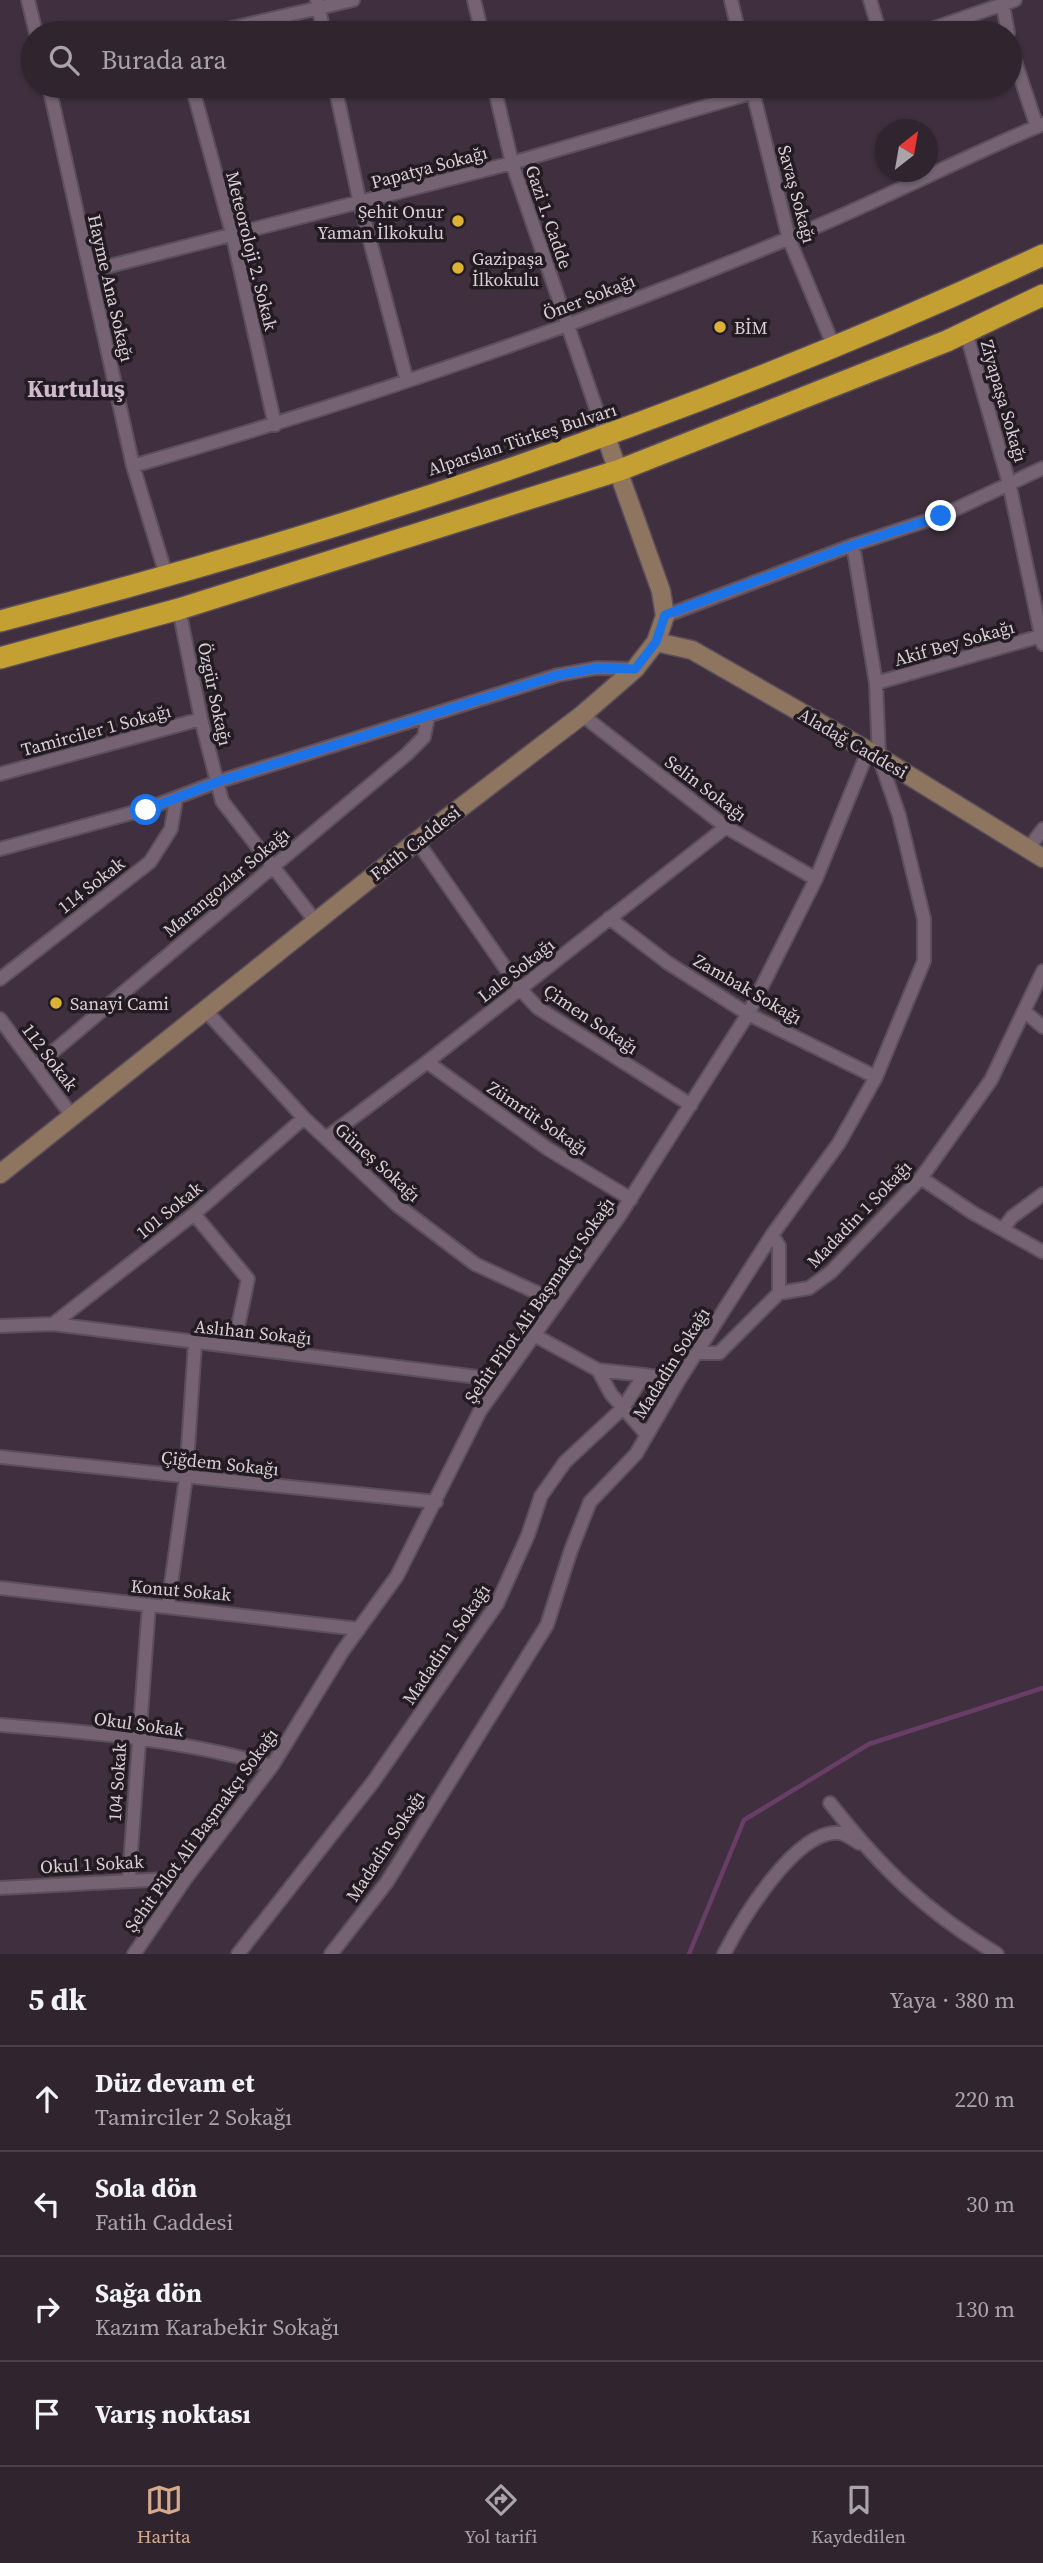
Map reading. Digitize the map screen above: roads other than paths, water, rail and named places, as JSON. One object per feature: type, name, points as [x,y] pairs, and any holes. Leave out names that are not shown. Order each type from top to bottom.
[{"type":"highway","name":"Alparslan Türkeş Bulvarı","points":[[0,621],[167,578],[606,437],[921,312],[1043,256]]},
{"type":"highway","points":[[0,658],[179,609],[620,470],[966,332],[1043,295]]},
{"type":"main road","points":[[606,437],[661,591],[665,615]]},
{"type":"main road","name":"Fatih Caddesi","points":[[0,1174],[417,841],[582,715],[635,669],[656,642],[665,615]]},
{"type":"main road","name":"Aladağ Caddesi","points":[[656,642],[692,650],[874,754],[1035,853]]},
{"type":"street","points":[[28,0],[33,21]]},
{"type":"street","points":[[253,21],[317,3],[353,0]]},
{"type":"street","points":[[474,0],[479,21]]},
{"type":"street","points":[[731,0],[736,21]]},
{"type":"street","points":[[870,0],[876,21]]},
{"type":"street","points":[[954,21],[1007,2],[1008,21]]},
{"type":"street","points":[[317,3],[321,21]]},
{"type":"street","points":[[1022,78],[1040,126]]},
{"type":"street","name":"Hayme Ana Sokağı","points":[[51,98],[133,466],[167,578]]},
{"type":"street","name":"Meteoroloji 2. Sokak","points":[[195,98],[233,237],[275,425]]},
{"type":"street","points":[[338,98],[360,203],[407,381]]},
{"type":"street","name":"Gazi 1. Cadde","points":[[497,98],[512,163],[606,437]]},
{"type":"street","name":"Papatya Sokağı","points":[[90,271],[233,237],[512,163],[726,98]]},
{"type":"street","name":"Savaş Sokağı","points":[[754,98],[789,239],[834,347]]},
{"type":"street","name":"Öner Sokağı","points":[[133,466],[275,425],[567,325],[789,239],[1040,126]]},
{"type":"street","name":"Ziyapaşa Sokağı","points":[[966,332],[1009,483],[1042,640]]},
{"type":"street","points":[[665,615],[853,545],[941,516],[1043,467]]},
{"type":"street","name":"Şehit Pilot Ali Başmakçı Sokağı","points":[[134,1954],[186,1878],[272,1766],[359,1629],[397,1576],[480,1411],[631,1199],[748,1014],[816,879],[874,754],[876,683],[853,545]]},
{"type":"street","name":"Özgür Sokağı","points":[[179,609],[201,719],[222,801],[316,922]]},
{"type":"street","name":"Akif Bey Sokağı","points":[[876,683],[1042,640]]},
{"type":"street","points":[[0,849],[176,800],[217,782],[558,675],[597,668],[635,669]]},
{"type":"street","name":"Selin Sokağı","points":[[582,715],[726,827],[816,879]]},
{"type":"street","name":"Marangozlar Sokağı","points":[[36,1066],[407,754],[424,737],[428,717]]},
{"type":"street","name":"Tamirciler 1 Sokağı","points":[[0,774],[201,719]]},
{"type":"street","name":"Madadin Sokağı","points":[[331,1954],[387,1882],[547,1625],[590,1502],[636,1454],[679,1380],[772,1235],[839,1143],[876,1077],[924,961],[923,919],[899,815],[874,754]]},
{"type":"street","name":"114 Sokak","points":[[0,979],[150,862],[171,830],[176,800]]},
{"type":"street","name":"Lale Sokağı","points":[[326,1138],[726,827]]},
{"type":"street","points":[[1035,853],[1043,829]]},
{"type":"street","name":"Çimen Sokağı","points":[[417,841],[520,989],[538,1008],[691,1105]]},
{"type":"street","name":"Zambak Sokağı","points":[[609,918],[668,963],[748,1014],[876,1077]]},
{"type":"street","name":"Madadin 1 Sokağı","points":[[779,1293],[809,1288],[831,1272],[921,1178],[991,1080],[1043,971]]},
{"type":"street","name":"Güneş Sokağı","points":[[205,1010],[304,1118],[397,1205],[475,1264],[557,1302]]},
{"type":"street","points":[[1024,1011],[1043,1027]]},
{"type":"street","name":"112 Sokak","points":[[0,1019],[72,1116]]},
{"type":"street","name":"Zümrüt Sokağı","points":[[427,1062],[548,1149],[631,1199]]},
{"type":"street","name":"101 Sokak","points":[[53,1324],[194,1214],[304,1118]]},
{"type":"street","points":[[921,1178],[1043,1252]]},
{"type":"street","points":[[1003,1229],[1012,1217],[1043,1194]]},
{"type":"street","points":[[194,1214],[248,1279],[234,1345]]},
{"type":"street","points":[[696,1353],[719,1353],[779,1293],[779,1246],[772,1235]]},
{"type":"street","name":"Aslıhan Sokağı","points":[[0,1326],[53,1324],[195,1344],[234,1345],[502,1380]]},
{"type":"street","points":[[534,1335],[598,1370],[679,1380]]},
{"type":"street","points":[[168,1605],[186,1477],[195,1344]]},
{"type":"street","points":[[598,1370],[623,1408],[647,1435]]},
{"type":"street","name":"Madadin 1 Sokağı","points":[[238,1954],[373,1782],[497,1604],[528,1535],[541,1496],[565,1462],[623,1408],[644,1375]]},
{"type":"street","name":"Çiğdem Sokağı","points":[[0,1457],[436,1502]]},
{"type":"street","name":"Konut Sokak","points":[[0,1588],[168,1605],[359,1629]]},
{"type":"street","name":"104 Sokak","points":[[128,1879],[149,1605]]},
{"type":"street","name":"Okul Sokak","points":[[0,1725],[138,1740],[238,1756],[272,1766]]},
{"type":"street","points":[[830,1803],[863,1844],[934,1914],[994,1954]]},
{"type":"street","points":[[724,1954],[759,1895],[792,1858],[814,1840],[840,1833],[863,1844]]},
{"type":"street","name":"Okul 1 Sokak","points":[[0,1888],[128,1879],[186,1878]]},
{"type":"waterway","points":[[689,1954],[744,1820],[869,1744],[1043,1688]]},
{"type":"place","name":"Şehit Onur Yaman İlkokulu","points":[[458,221]]},
{"type":"place","name":"Gazipaşa İlkokulu","points":[[458,268]]},
{"type":"place","name":"BİM","points":[[720,327]]},
{"type":"place","name":"Sanayi Cami","points":[[56,1003]]},
{"type":"district","name":"Kurtuluş","points":[[76,388]]}]
